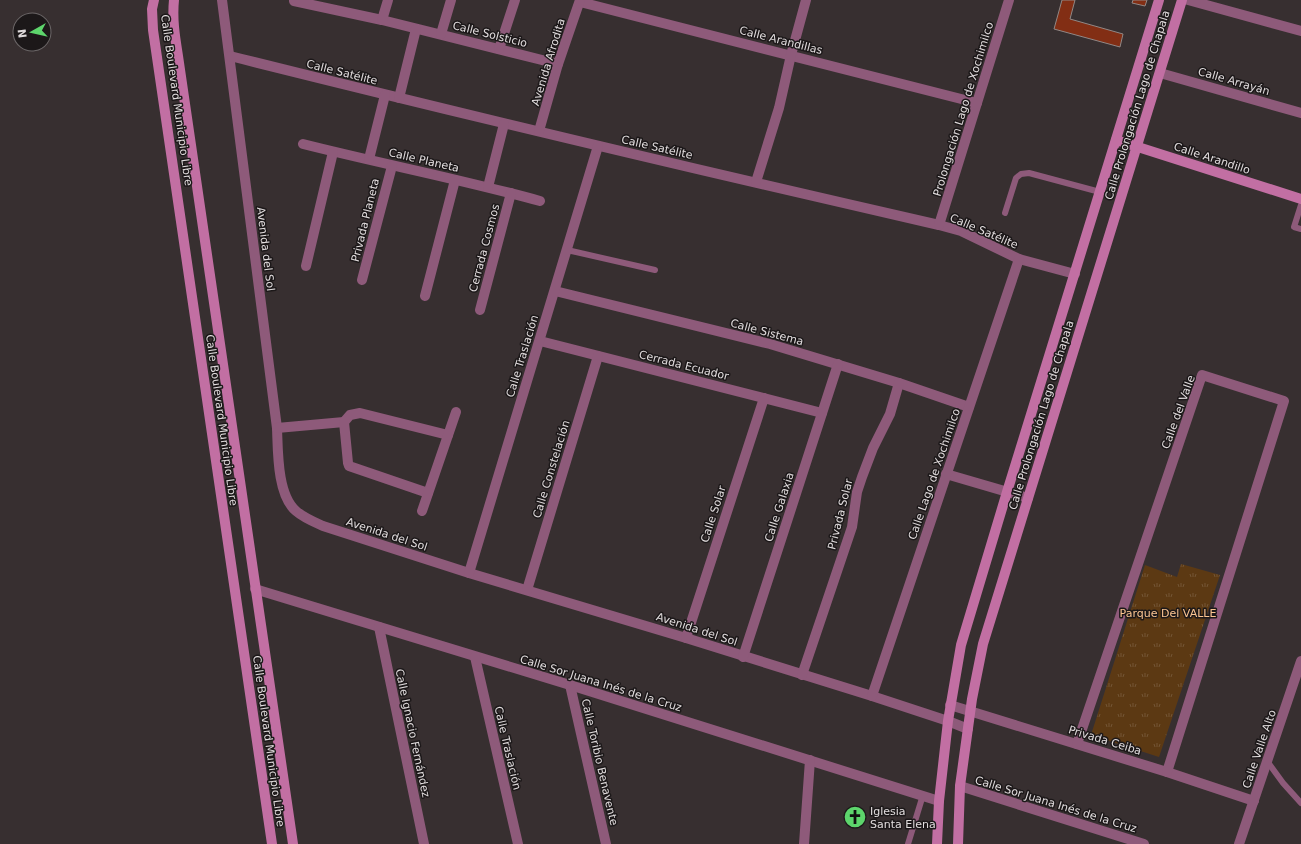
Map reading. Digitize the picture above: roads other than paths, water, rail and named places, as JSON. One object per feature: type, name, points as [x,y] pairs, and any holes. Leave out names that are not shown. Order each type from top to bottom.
[{"type":"main road","name":"Calle Boulevard Municipio Libre","points":[[154,0],[152,9],[154,38],[272,844]]},
{"type":"main road","points":[[174,5],[180,0]]},
{"type":"main road","name":"Calle Prolongación Lago de Chapala","points":[[937,844],[939,801],[950,704],[961,645],[1159,0]]},
{"type":"main road","name":"Calle Prolongación Lago de Chapala","points":[[958,844],[960,786],[970,711],[983,644],[1182,0]]},
{"type":"main road","name":"Calle Boulevard Municipio Libre","points":[[174,5],[174,26],[178,56],[292,844]]},
{"type":"main road","name":"Calle Arandillo","points":[[1116,140],[1301,199]]},
{"type":"street","name":"Avenida del Sol","points":[[222,0],[280,470],[283,486],[288,500],[295,510],[307,519],[323,526],[468,573],[686,638],[872,696],[968,729]]},
{"type":"street","points":[[382,20],[388,0]]},
{"type":"street","points":[[440,34],[451,0]]},
{"type":"street","points":[[499,49],[516,0]]},
{"type":"street","points":[[756,182],[779,108],[791,55],[806,0]]},
{"type":"street","name":"Prolongación Lago de Xochimilco","points":[[939,225],[1009,0]]},
{"type":"street","points":[[1188,0],[1301,31]]},
{"type":"street","name":"Calle Solsticio","points":[[294,1],[321,3],[416,29],[558,64]]},
{"type":"street","name":"Calle Arandillas","points":[[580,1],[977,103]]},
{"type":"street","name":"Avenida Afrodita","points":[[539,131],[558,64],[580,1]]},
{"type":"street","points":[[399,98],[416,29]]},
{"type":"street","name":"Calle Satélite","points":[[230,56],[504,124],[939,225],[961,231],[1019,259],[1075,274]]},
{"type":"street","name":"Calle Arrayán","points":[[1160,73],[1301,113]]},
{"type":"street","points":[[369,160],[385,95]]},
{"type":"street","points":[[488,187],[504,124]]},
{"type":"street","name":"Calle Planeta","points":[[303,144],[392,166],[488,187],[540,201]]},
{"type":"street","name":"Calle Traslación","points":[[468,573],[555,292],[598,146]]},
{"type":"street","points":[[306,266],[333,152]]},
{"type":"street","name":"Privada Planeta","points":[[362,280],[392,166]]},
{"type":"street","points":[[425,296],[455,180]]},
{"type":"street","name":"Cerrada Cosmos","points":[[480,310],[511,193]]},
{"type":"street","name":"Calle Lago de Xochimilco","points":[[872,696],[1019,259]]},
{"type":"street","name":"Calle Sistema","points":[[555,292],[770,344],[899,383],[969,407]]},
{"type":"street","name":"Cerrada Ecuador","points":[[540,340],[822,413]]},
{"type":"street","name":"Calle Constelación","points":[[527,590],[598,356]]},
{"type":"street","name":"Calle Galaxia","points":[[743,657],[838,364]]},
{"type":"street","name":"Calle del Valle","points":[[1077,744],[1202,375],[1284,401],[1167,772]]},
{"type":"street","name":"Privada Solar","points":[[802,675],[852,528],[857,492],[873,448],[890,414],[899,383]]},
{"type":"street","name":"Calle Solar","points":[[686,638],[764,398]]},
{"type":"street","points":[[422,510],[456,412]]},
{"type":"street","points":[[276,428],[344,422],[350,415],[360,413],[448,435]]},
{"type":"street","points":[[344,422],[348,463],[350,466],[428,493]]},
{"type":"street","points":[[946,474],[1028,498]]},
{"type":"street","name":"Calle Sor Juana Inés de la Cruz","points":[[255,589],[570,685],[939,801]]},
{"type":"street","name":"Calle Ignacio Fernández","points":[[379,627],[424,844]]},
{"type":"street","name":"Calle Traslación","points":[[475,657],[518,844]]},
{"type":"street","name":"Calle Valle Alto","points":[[1239,844],[1301,661]]},
{"type":"street","name":"Calle Toribio Benavente","points":[[570,685],[606,844]]},
{"type":"street","name":"Privada Ceiba","points":[[950,704],[1254,801]]},
{"type":"street","points":[[804,844],[810,760]]},
{"type":"street","name":"Calle Sor Juana Inés de la Cruz","points":[[960,786],[1144,844]]},
{"type":"lane","points":[[1005,213],[1016,178],[1021,174],[1029,173],[1100,192]]},
{"type":"lane","points":[[1301,205],[1294,227],[1301,229]]},
{"type":"lane","points":[[567,250],[655,270]]},
{"type":"lane","points":[[1267,761],[1283,783],[1301,803]]},
{"type":"lane","points":[[908,844],[923,795]]},
{"type":"place","name":"Iglesia Santa Elena","points":[[855,817]]},
{"type":"park label","name":"Parque Del VALLE","points":[[1168,613]]}]
